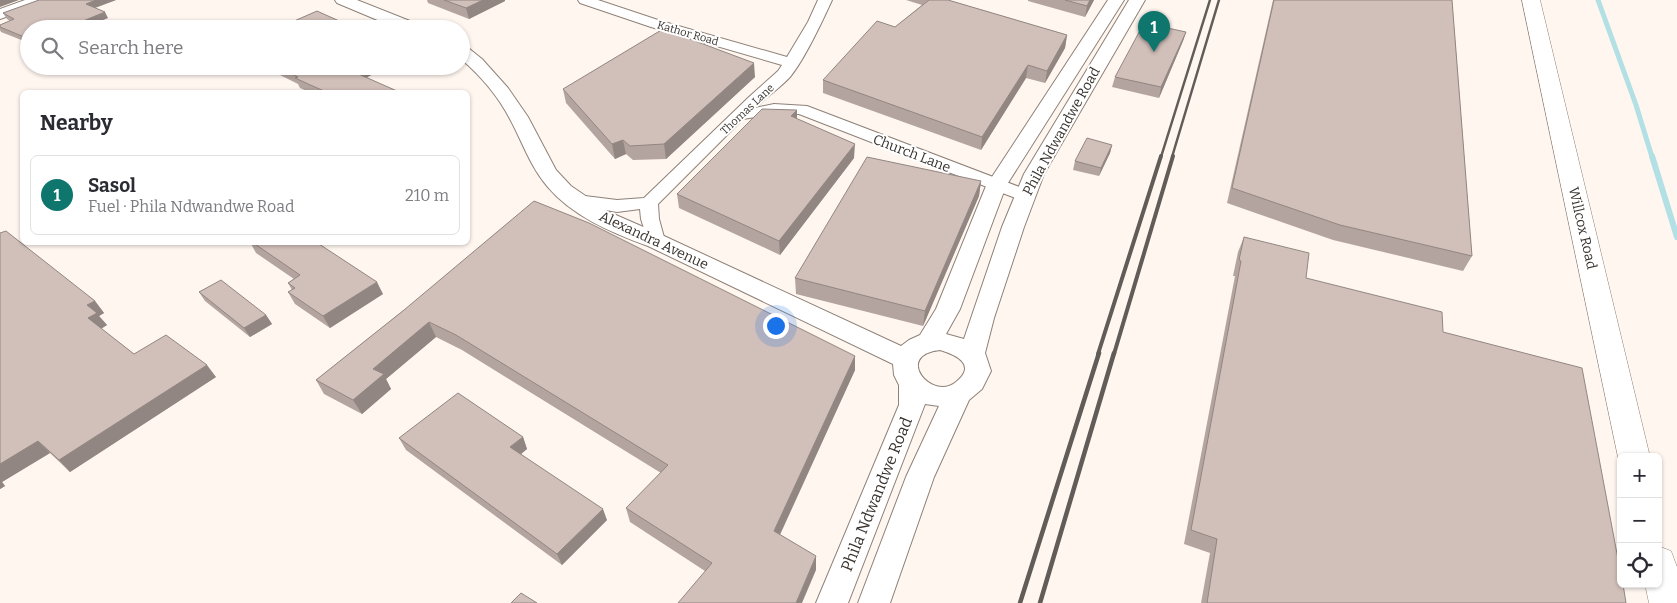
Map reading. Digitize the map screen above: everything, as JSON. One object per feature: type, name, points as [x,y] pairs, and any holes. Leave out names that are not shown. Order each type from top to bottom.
[{"type":"main road","name":"Willcox Road","points":[[1531,0],[1633,453]]},
{"type":"main road","points":[[1662,580],[1667,603]]},
{"type":"street","points":[[0,14],[40,0]]},
{"type":"street","points":[[343,0],[392,20]]},
{"type":"street","name":"Kathor Road","points":[[585,0],[656,24],[788,81]]},
{"type":"street","name":"Thomas Lane","points":[[649,203],[739,115],[788,81],[825,0]]},
{"type":"street","name":"Phila Ndwandwe Road","points":[[929,342],[948,309],[996,186],[1116,0]]},
{"type":"street","name":"Phila Ndwandwe Road","points":[[972,354],[982,318],[1024,196],[1034,174],[1137,0]]},
{"type":"street","name":"Alexandra Avenue","points":[[470,57],[513,108],[534,149],[555,182],[577,200],[619,226],[656,241],[909,371]]},
{"type":"street","name":"Church Lane","points":[[788,81],[801,109]]},
{"type":"street","name":"Church Lane","points":[[739,115],[774,109],[801,109],[1024,196]]},
{"type":"street","points":[[577,200],[617,206],[649,203],[650,219],[656,241]]},
{"type":"street","points":[[929,342],[951,343],[962,347],[972,354],[977,363],[978,372],[975,382],[968,389],[958,394],[945,396],[920,390],[909,371],[914,349],[929,342]]},
{"type":"street","name":"Phila Ndwandwe Road","points":[[832,603],[912,405],[909,371]]},
{"type":"street","points":[[874,603],[920,477],[958,394]]},
{"type":"building","points":[[39,0],[96,0],[86,4],[105,12],[86,20],[20,20],[20,35],[0,27],[0,25],[14,19],[3,13]]},
{"type":"building","points":[[444,0],[483,0],[466,8]]},
{"type":"building","points":[[929,0],[948,0],[1067,35],[1047,71],[1028,65],[982,137],[823,80],[877,21],[895,27]]},
{"type":"building","points":[[1065,0],[1090,0],[1087,6]]},
{"type":"building","points":[[1274,0],[1452,0],[1472,256],[1340,225],[1232,188]]},
{"type":"building","points":[[317,11],[337,20],[296,20]]},
{"type":"building","points":[[1144,23],[1186,32],[1161,87],[1115,77]]},
{"type":"building","points":[[663,29],[754,63],[664,144],[630,146],[623,140],[612,144],[563,89]]},
{"type":"building","points":[[294,75],[361,75],[395,90],[322,90],[295,78],[298,77]]},
{"type":"building","points":[[762,109],[797,110],[791,116],[855,144],[779,241],[677,194]]},
{"type":"building","points":[[1087,138],[1112,145],[1101,168],[1075,161]]},
{"type":"building","points":[[867,157],[981,181],[925,311],[795,278]]},
{"type":"building","points":[[534,201],[589,223],[855,356],[774,531],[816,556],[796,603],[678,603],[712,563],[626,508],[668,465],[456,335],[429,322],[373,369],[384,374],[353,400],[316,380],[404,310]]},
{"type":"building","points":[[6,231],[20,242],[20,245],[24,245],[95,301],[87,305],[97,313],[88,318],[134,354],[166,335],[207,365],[59,460],[38,441],[0,464],[0,233]]},
{"type":"building","points":[[1244,237],[1309,253],[1306,278],[1442,312],[1443,332],[1582,368],[1617,554],[1617,588],[1624,588],[1626,603],[1207,603],[1217,539],[1191,530],[1241,261],[1239,260]]},
{"type":"building","points":[[256,245],[321,245],[377,282],[323,316],[288,292],[295,288],[288,283],[300,275]]},
{"type":"building","points":[[221,280],[266,315],[244,328],[199,292]]},
{"type":"building","points":[[458,393],[523,437],[510,447],[603,509],[557,554],[399,438]]},
{"type":"building","points":[[521,593],[537,603],[511,603]]},
{"type":"waterway","points":[[1598,0],[1636,105],[1652,157]]},
{"type":"waterway","points":[[1652,156],[1677,237]]},
{"type":"railway","points":[[1161,157],[1210,0]]},
{"type":"railway","points":[[1172,157],[1219,0]]},
{"type":"railway","points":[[1098,354],[1161,156]]},
{"type":"railway","points":[[1114,354],[1173,156]]},
{"type":"railway","points":[[1020,603],[1099,353]]},
{"type":"railway","points":[[1040,603],[1114,353]]},
{"type":"place","name":"Sasol","points":[[1154,52]]}]
